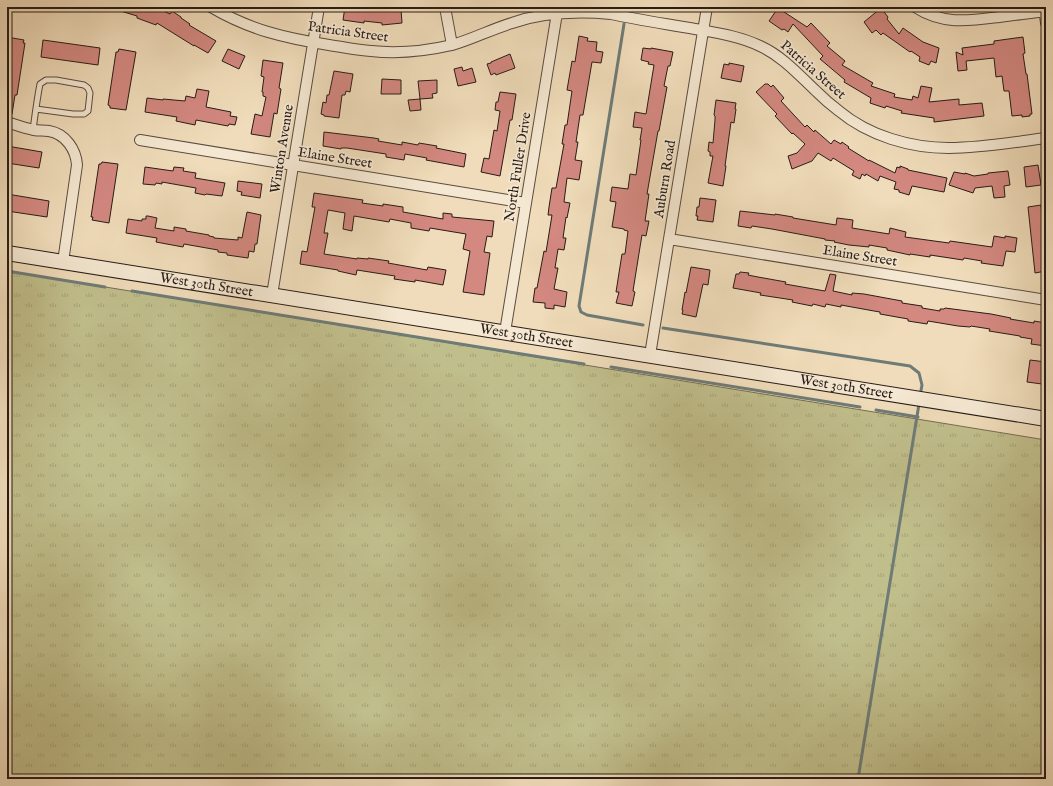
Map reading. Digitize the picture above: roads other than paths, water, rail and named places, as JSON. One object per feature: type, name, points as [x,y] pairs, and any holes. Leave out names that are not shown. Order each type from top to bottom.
[{"type":"street","name":"Patricia Street","points":[[211,7],[261,30],[313,42],[382,52],[423,50],[452,45],[526,18],[558,10],[611,14],[734,36],[754,43],[771,52],[788,64],[843,115],[869,130],[896,140],[926,146],[950,148],[1046,138]]},
{"type":"street","name":"Winton Avenue","points":[[272,295],[319,7]]},
{"type":"street","points":[[445,7],[452,45]]},
{"type":"street","name":"Auburn Road","points":[[650,355],[707,7]]},
{"type":"street","points":[[915,7],[924,12],[948,20],[963,21],[1045,10],[1046,23]]},
{"type":"street","name":"North Fuller Drive","points":[[505,332],[558,10]]},
{"type":"street","points":[[7,122],[21,128],[50,131],[64,138],[71,146],[75,155],[77,165],[63,262]]},
{"type":"street","name":"Elaine Street","points":[[140,140],[526,203]]},
{"type":"street","name":"Elaine Street","points":[[669,239],[1046,300]]},
{"type":"street","name":"West 30th Street","points":[[7,253],[1046,419]]},
{"type":"lane","points":[[33,130],[36,109],[40,84],[46,80],[56,80],[84,85],[88,88],[90,93],[88,111],[84,114],[36,109]]},
{"type":"waterway","points":[[624,24],[579,306],[581,312],[587,315],[643,325]]},
{"type":"waterway","points":[[7,271],[105,287]]},
{"type":"waterway","points":[[132,291],[584,364]]},
{"type":"waterway","points":[[663,328],[910,366],[919,373],[922,385],[920,396]]},
{"type":"waterway","points":[[611,367],[860,407]]},
{"type":"waterway","points":[[858,779],[919,404]]},
{"type":"waterway","points":[[876,410],[918,417]]}]
